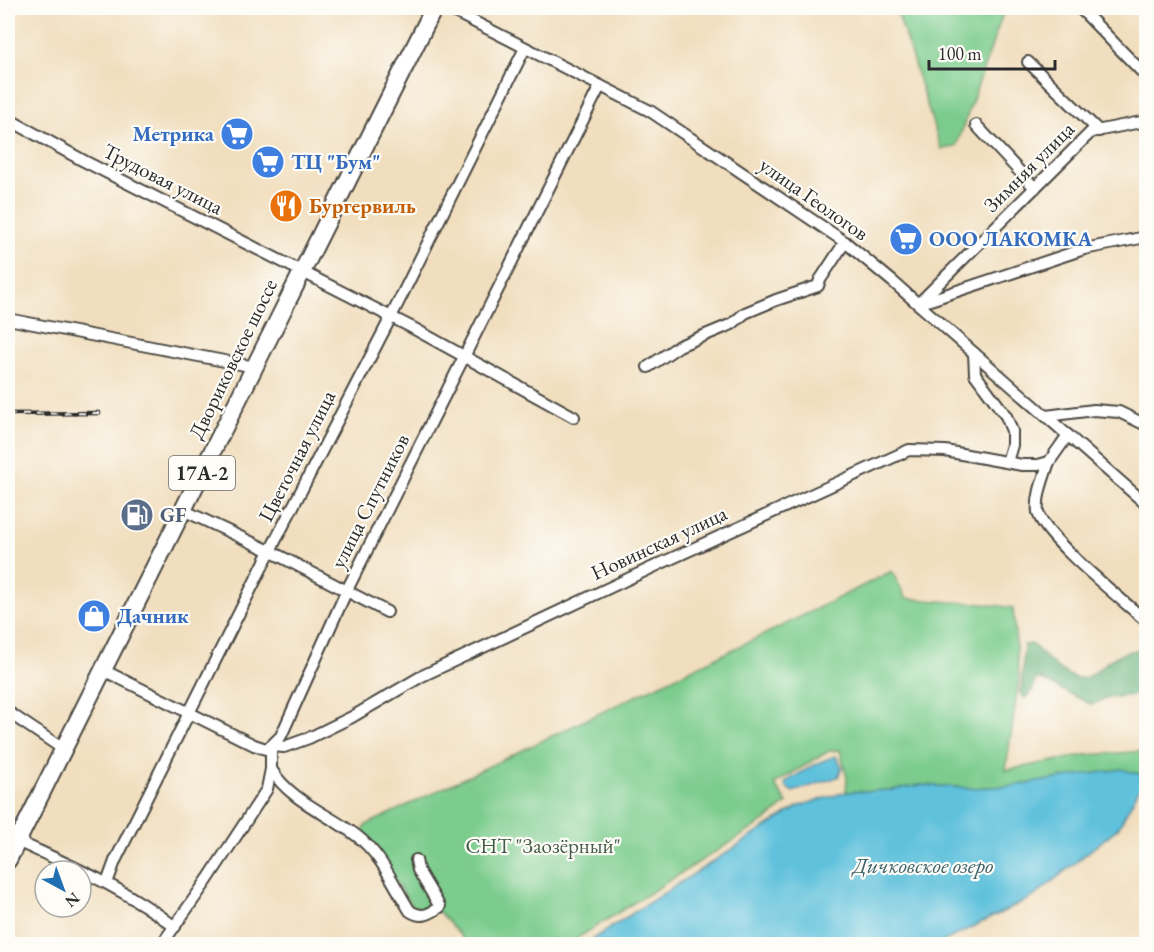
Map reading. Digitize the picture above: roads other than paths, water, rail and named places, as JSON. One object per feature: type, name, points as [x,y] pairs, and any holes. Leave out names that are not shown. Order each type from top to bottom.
[{"type":"main road","name":"Двориковское шоссе","points":[[8,860],[14,836],[63,749],[434,8]]},
{"type":"street","name":"улица Геологов","points":[[447,8],[650,111],[845,243],[1146,504]]},
{"type":"street","points":[[1080,8],[1146,76]]},
{"type":"street","name":"Цветочная улица","points":[[107,883],[115,861],[189,712],[391,317],[525,48]]},
{"type":"street","points":[[1028,62],[1099,131]]},
{"type":"street","name":"улица Спутников","points":[[271,746],[281,736],[347,591],[600,86]]},
{"type":"street","name":"Трудовая улица","points":[[8,119],[84,161],[391,317],[574,417]]},
{"type":"street","name":"Зимняя улица","points":[[918,304],[1091,132],[1146,121]]},
{"type":"street","points":[[976,125],[1035,188]]},
{"type":"street","points":[[918,304],[1084,249],[1146,237]]},
{"type":"street","points":[[648,367],[679,346],[732,324],[745,313],[818,286],[824,272],[845,243]]},
{"type":"street","points":[[13,320],[255,367]]},
{"type":"street","points":[[974,353],[975,374],[1006,416],[1012,431],[1012,445],[1007,462]]},
{"type":"street","points":[[1046,416],[1094,410],[1119,412],[1146,425]]},
{"type":"street","points":[[1068,435],[1049,462],[1040,491],[1038,510],[1040,520],[1061,544],[1146,621]]},
{"type":"street","name":"Новинская улица","points":[[271,746],[284,747],[309,738],[352,717],[422,676],[909,450],[945,452],[1038,465],[1049,462]]},
{"type":"street","points":[[183,510],[270,551],[387,612]]},
{"type":"street","points":[[103,670],[254,745],[266,749],[271,746],[272,769],[267,789],[162,945]]},
{"type":"street","points":[[8,712],[63,749]]},
{"type":"street","points":[[272,769],[280,784],[359,837],[381,862],[410,911],[417,916],[428,915],[440,907],[417,870],[416,860]]},
{"type":"street","points":[[14,836],[146,905],[175,927]]},
{"type":"water","points":[[836,756],[842,767],[838,777],[793,792],[786,787],[785,783],[796,776]]},
{"type":"water","name":"Дичковское озеро","points":[[1121,769],[1146,776],[1118,828],[1033,897],[938,944],[585,944],[799,806],[846,792],[892,790],[921,785],[970,788],[1011,786]]},
{"type":"railway","points":[[8,414],[99,413]]},
{"type":"place","name":"Метрика","points":[[237,134]]},
{"type":"place","name":"ТЦ \"Бум\"","points":[[268,162]]},
{"type":"place","name":"Бургервиль","points":[[286,206]]},
{"type":"place","name":"ООО ЛАКОМКА","points":[[906,239]]},
{"type":"place","name":"GF","points":[[137,515]]},
{"type":"place","name":"Дачник","points":[[94,616]]},
{"type":"park label","name":"СНТ \"Заозёрный\"","points":[[543,846]]}]
